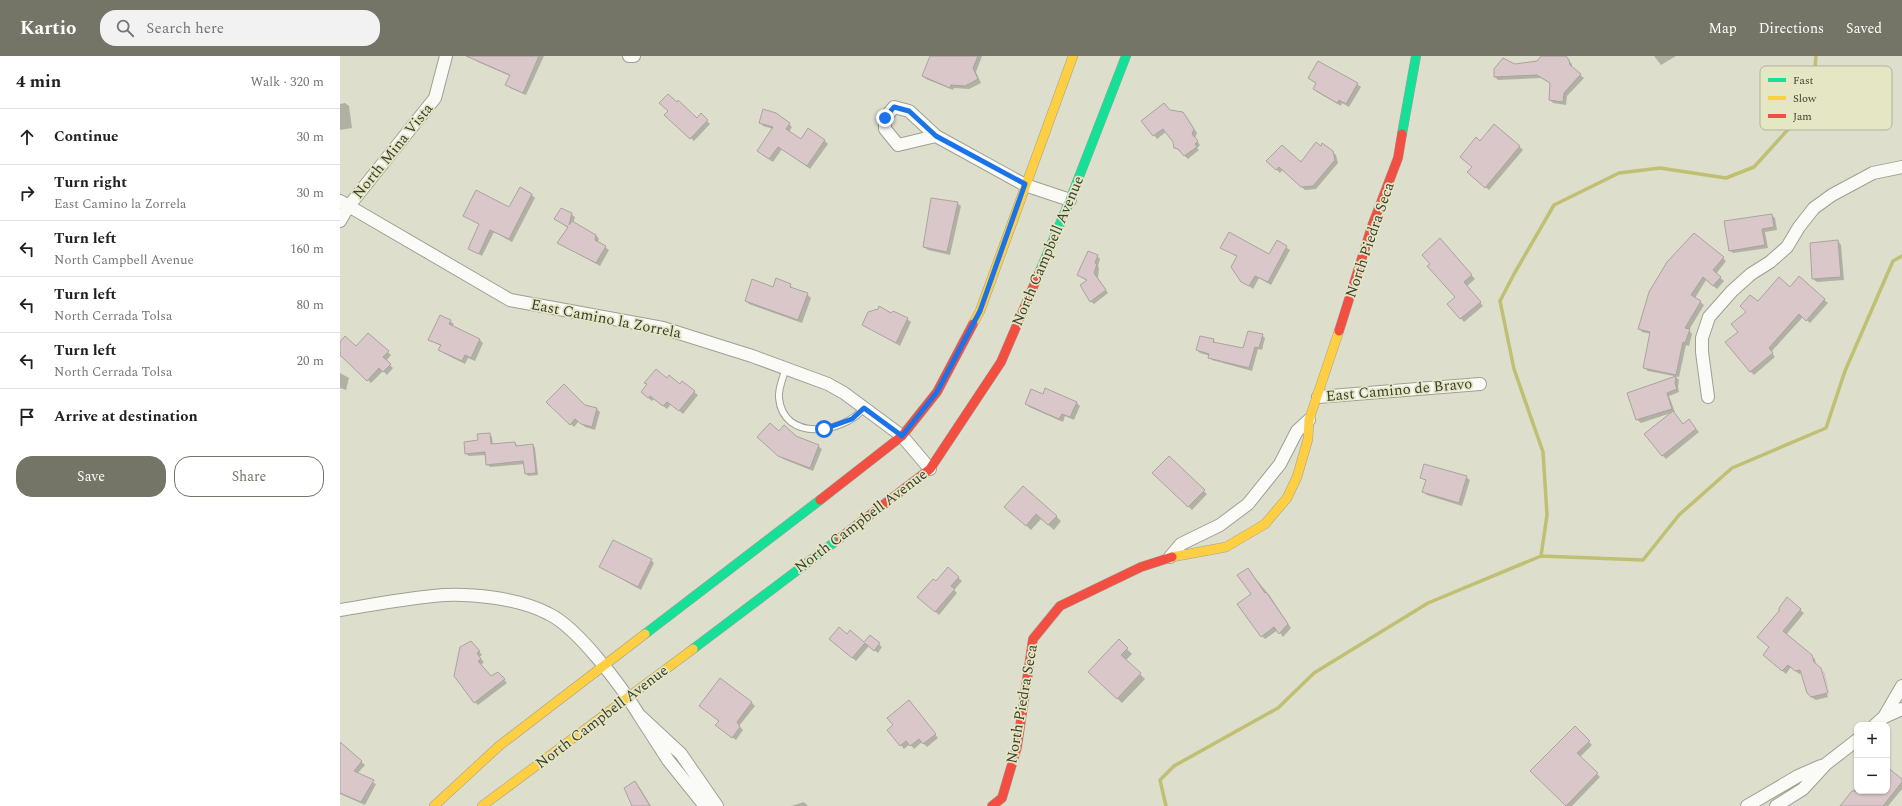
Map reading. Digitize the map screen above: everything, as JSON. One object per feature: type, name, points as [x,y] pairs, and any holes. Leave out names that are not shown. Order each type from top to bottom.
[{"type":"main road","points":[[434,806],[498,745],[603,667],[902,436],[937,392],[980,311],[1072,56]]},
{"type":"main road","name":"North Campbell Avenue","points":[[482,806],[629,698],[930,469],[1001,362],[1070,200],[1126,56]]},
{"type":"main road","name":"North Piedra Seca","points":[[992,806],[1002,798],[1017,748],[1032,640],[1060,606],[1140,567],[1170,557],[1226,548],[1265,524],[1287,498],[1298,477],[1308,439],[1309,420],[1318,397],[1372,226],[1398,158],[1416,56]]},
{"type":"street","name":"North Mina Vista","points":[[340,220],[344,204],[435,98],[446,56]]},
{"type":"street","points":[[629,56],[634,56]]},
{"type":"street","points":[[936,136],[1025,184],[1070,200]]},
{"type":"street","points":[[1708,396],[1702,352],[1702,338],[1709,317],[1746,278],[1770,262],[1788,247],[1799,227],[1814,208],[1848,185],[1873,173],[1902,167]]},
{"type":"street","name":"East Camino la Zorrela","points":[[344,204],[510,300],[663,328],[752,356],[828,384],[844,393],[902,436],[930,469]]},
{"type":"street","name":"East Camino de Bravo","points":[[1318,397],[1480,384]]},
{"type":"street","name":"North Piedra Seca","points":[[1170,557],[1181,544],[1220,525],[1248,504],[1280,464],[1297,431],[1309,420]]},
{"type":"street","points":[[340,610],[434,595],[473,596],[521,603],[537,608],[562,621],[576,634],[629,698],[668,760],[705,806]]},
{"type":"street","points":[[1880,721],[1902,686]]},
{"type":"street","points":[[1880,721],[1902,709]]},
{"type":"street","points":[[639,715],[681,754],[718,806]]},
{"type":"street","points":[[1776,806],[1802,789],[1826,764],[1854,742]]},
{"type":"street","points":[[1747,806],[1798,776],[1826,764]]},
{"type":"lane","points":[[786,368],[780,388],[779,397],[781,409],[788,419],[797,426],[813,430],[824,429],[852,419],[864,408]]},
{"type":"building","points":[[466,56],[539,56],[523,93],[505,85],[510,75]]},
{"type":"building","points":[[930,56],[978,56],[973,68],[978,79],[965,86],[951,85],[950,88],[922,76]]},
{"type":"building","points":[[1541,56],[1566,56],[1570,65],[1581,74],[1564,93],[1563,102],[1549,100],[1550,83],[1537,75],[1494,77],[1494,69],[1503,58],[1515,64],[1537,61]]},
{"type":"building","points":[[1318,61],[1358,83],[1346,104],[1339,100],[1337,103],[1313,89],[1316,83],[1308,78]]},
{"type":"building","points":[[668,94],[677,102],[678,100],[697,118],[701,113],[708,120],[690,139],[664,115],[668,111],[659,103]]},
{"type":"building","points":[[1164,103],[1170,110],[1183,112],[1194,129],[1192,134],[1198,141],[1195,144],[1197,147],[1184,156],[1178,149],[1174,148],[1173,142],[1163,129],[1153,136],[1141,121]]},
{"type":"building","points":[[763,109],[776,113],[790,123],[786,129],[801,139],[808,128],[825,140],[807,166],[778,147],[769,159],[757,151],[773,127],[759,123]]},
{"type":"building","points":[[1494,124],[1520,146],[1485,188],[1467,172],[1472,167],[1460,157],[1476,137],[1480,141]]},
{"type":"building","points":[[1316,142],[1321,146],[1322,143],[1333,151],[1335,160],[1313,186],[1301,187],[1279,167],[1276,170],[1266,161],[1282,145],[1301,162]]},
{"type":"building","points":[[520,187],[532,194],[509,239],[490,230],[479,254],[468,249],[479,224],[463,216],[476,190],[509,207]]},
{"type":"building","points":[[931,198],[958,202],[947,252],[923,247]]},
{"type":"building","points":[[561,208],[572,213],[569,225],[572,221],[596,235],[595,240],[606,246],[596,263],[557,243],[568,227],[554,219]]},
{"type":"building","points":[[1772,214],[1774,227],[1762,229],[1765,245],[1729,251],[1724,221]]},
{"type":"building","points":[[1229,232],[1269,254],[1277,240],[1287,246],[1268,282],[1255,276],[1249,286],[1241,282],[1231,267],[1237,256],[1220,248]]},
{"type":"building","points":[[1694,233],[1724,257],[1713,270],[1721,277],[1713,286],[1703,277],[1691,295],[1701,301],[1685,328],[1690,329],[1685,343],[1683,342],[1676,375],[1643,368],[1650,332],[1638,329],[1649,292],[1667,262]]},
{"type":"building","points":[[1440,238],[1472,275],[1464,282],[1481,302],[1460,319],[1447,304],[1455,297],[1427,266],[1430,264],[1422,255]]},
{"type":"building","points":[[1838,240],[1841,277],[1812,279],[1810,243]]},
{"type":"building","points":[[1088,251],[1098,255],[1094,273],[1106,290],[1090,302],[1080,285],[1087,280],[1077,275]]},
{"type":"building","points":[[1799,276],[1825,299],[1806,321],[1799,314],[1769,348],[1773,353],[1750,372],[1725,342],[1738,332],[1731,324],[1746,312],[1740,306],[1750,295],[1758,301],[1779,277],[1790,287]]},
{"type":"building","points":[[776,278],[791,284],[790,287],[808,293],[798,320],[745,301],[752,279],[773,287]]},
{"type":"building","points":[[879,306],[891,313],[893,311],[908,318],[896,343],[862,325],[868,312],[878,309]]},
{"type":"building","points":[[440,315],[451,320],[449,324],[480,339],[471,358],[465,355],[462,361],[438,350],[441,345],[428,340]]},
{"type":"building","points":[[1248,331],[1263,334],[1259,348],[1255,347],[1249,368],[1208,358],[1209,354],[1196,350],[1200,336],[1214,339],[1213,342],[1243,348]]},
{"type":"building","points":[[368,333],[389,351],[383,357],[391,364],[383,372],[379,368],[367,381],[340,355],[340,342],[345,336],[356,346]]},
{"type":"building","points":[[656,369],[667,378],[669,375],[680,384],[682,381],[695,391],[679,411],[667,402],[663,406],[650,396],[648,398],[641,392],[647,384],[644,383]]},
{"type":"building","points":[[1676,376],[1675,383],[1677,389],[1667,393],[1672,409],[1636,420],[1627,393]]},
{"type":"building","points":[[564,384],[585,405],[597,408],[592,427],[581,424],[575,419],[570,425],[546,402]]},
{"type":"building","points":[[1045,388],[1077,402],[1070,417],[1062,414],[1059,419],[1025,404],[1031,389],[1043,394]]},
{"type":"building","points":[[1673,411],[1683,424],[1689,419],[1696,429],[1662,456],[1644,434]]},
{"type":"building","points":[[770,423],[779,431],[784,425],[796,436],[819,445],[810,468],[778,456],[757,437]]},
{"type":"building","points":[[490,433],[491,444],[515,442],[516,446],[533,444],[536,473],[525,474],[523,461],[486,465],[485,452],[465,454],[464,442],[478,440],[477,434]]},
{"type":"building","points":[[1169,456],[1205,490],[1188,507],[1152,473]]},
{"type":"building","points":[[1424,464],[1467,476],[1459,503],[1422,492],[1426,480],[1420,478]]},
{"type":"building","points":[[1023,486],[1057,516],[1048,525],[1036,514],[1026,526],[1004,507]]},
{"type":"building","points":[[613,540],[652,559],[638,587],[599,567]]},
{"type":"building","points":[[948,567],[959,577],[951,586],[955,589],[935,612],[917,597],[933,579],[936,581]]},
{"type":"building","points":[[1248,568],[1288,624],[1279,634],[1274,627],[1261,637],[1237,604],[1251,594],[1237,575]]},
{"type":"building","points":[[1787,597],[1801,609],[1783,631],[1812,655],[1814,662],[1821,668],[1828,693],[1811,697],[1807,693],[1800,670],[1795,671],[1788,665],[1782,671],[1763,655],[1769,647],[1757,637],[1779,611],[1779,608]]},
{"type":"building","points":[[839,627],[847,634],[850,630],[864,642],[870,635],[880,643],[874,651],[865,643],[852,658],[829,639]]},
{"type":"building","points":[[1119,639],[1128,648],[1121,655],[1141,673],[1117,699],[1088,672]]},
{"type":"building","points":[[471,641],[480,651],[477,653],[481,659],[478,661],[491,676],[498,672],[505,679],[474,703],[454,676],[460,647]]},
{"type":"building","points":[[720,678],[752,702],[737,722],[740,727],[732,738],[715,725],[719,721],[699,706]]},
{"type":"building","points":[[909,700],[936,734],[923,744],[919,739],[910,746],[906,741],[900,746],[887,730],[893,725],[887,718]]},
{"type":"building","points":[[1575,726],[1590,741],[1577,753],[1598,773],[1566,806],[1530,771]]},
{"type":"building","points":[[340,742],[362,761],[354,771],[374,780],[361,802],[340,793]]},
{"type":"building","points":[[1890,769],[1902,779],[1902,782],[1883,806],[1840,806],[1852,791],[1854,791],[1854,794],[1890,794]]},
{"type":"building","points":[[635,781],[650,806],[632,806],[624,788]]},
{"type":"waterway","points":[[1815,66],[1816,56]]},
{"type":"waterway","points":[[1166,806],[1160,780],[1174,766],[1278,708],[1314,673],[1428,603],[1541,556],[1547,515],[1543,452],[1514,369],[1500,301],[1554,205],[1619,173],[1660,168],[1726,178],[1754,167],[1788,130]]},
{"type":"waterway","points":[[1541,556],[1643,560],[1679,515],[1732,468],[1826,428],[1845,371],[1893,261],[1902,256]]},
{"type":"traffic: fast","points":[[1040,271],[1070,200],[1126,56]]},
{"type":"traffic: fast","points":[[1402,134],[1416,56]]},
{"type":"traffic: fast","points":[[645,634],[820,500]]},
{"type":"traffic: fast","points":[[693,649],[840,538]]},
{"type":"traffic: slow","points":[[973,324],[980,311],[1073,56]]},
{"type":"traffic: slow","points":[[1172,557],[1226,547],[1265,524],[1287,498],[1297,477],[1308,439],[1309,420],[1339,331]]},
{"type":"traffic: slow","points":[[434,806],[499,746],[645,634]]},
{"type":"traffic: slow","points":[[482,806],[693,649]]},
{"type":"traffic: jam","points":[[1339,331],[1372,226],[1398,158],[1402,134]]},
{"type":"traffic: jam","points":[[840,538],[930,469],[1001,362],[1040,271]]},
{"type":"traffic: jam","points":[[820,500],[902,436],[937,392],[973,324]]},
{"type":"traffic: jam","points":[[992,806],[1002,798],[1017,747],[1033,639],[1060,606],[1141,567],[1172,557]]},
{"type":"route","points":[[824,429],[852,419],[859,415],[864,408],[902,436],[937,392],[980,311],[1025,184],[936,136],[909,111],[894,107],[885,118]]}]
